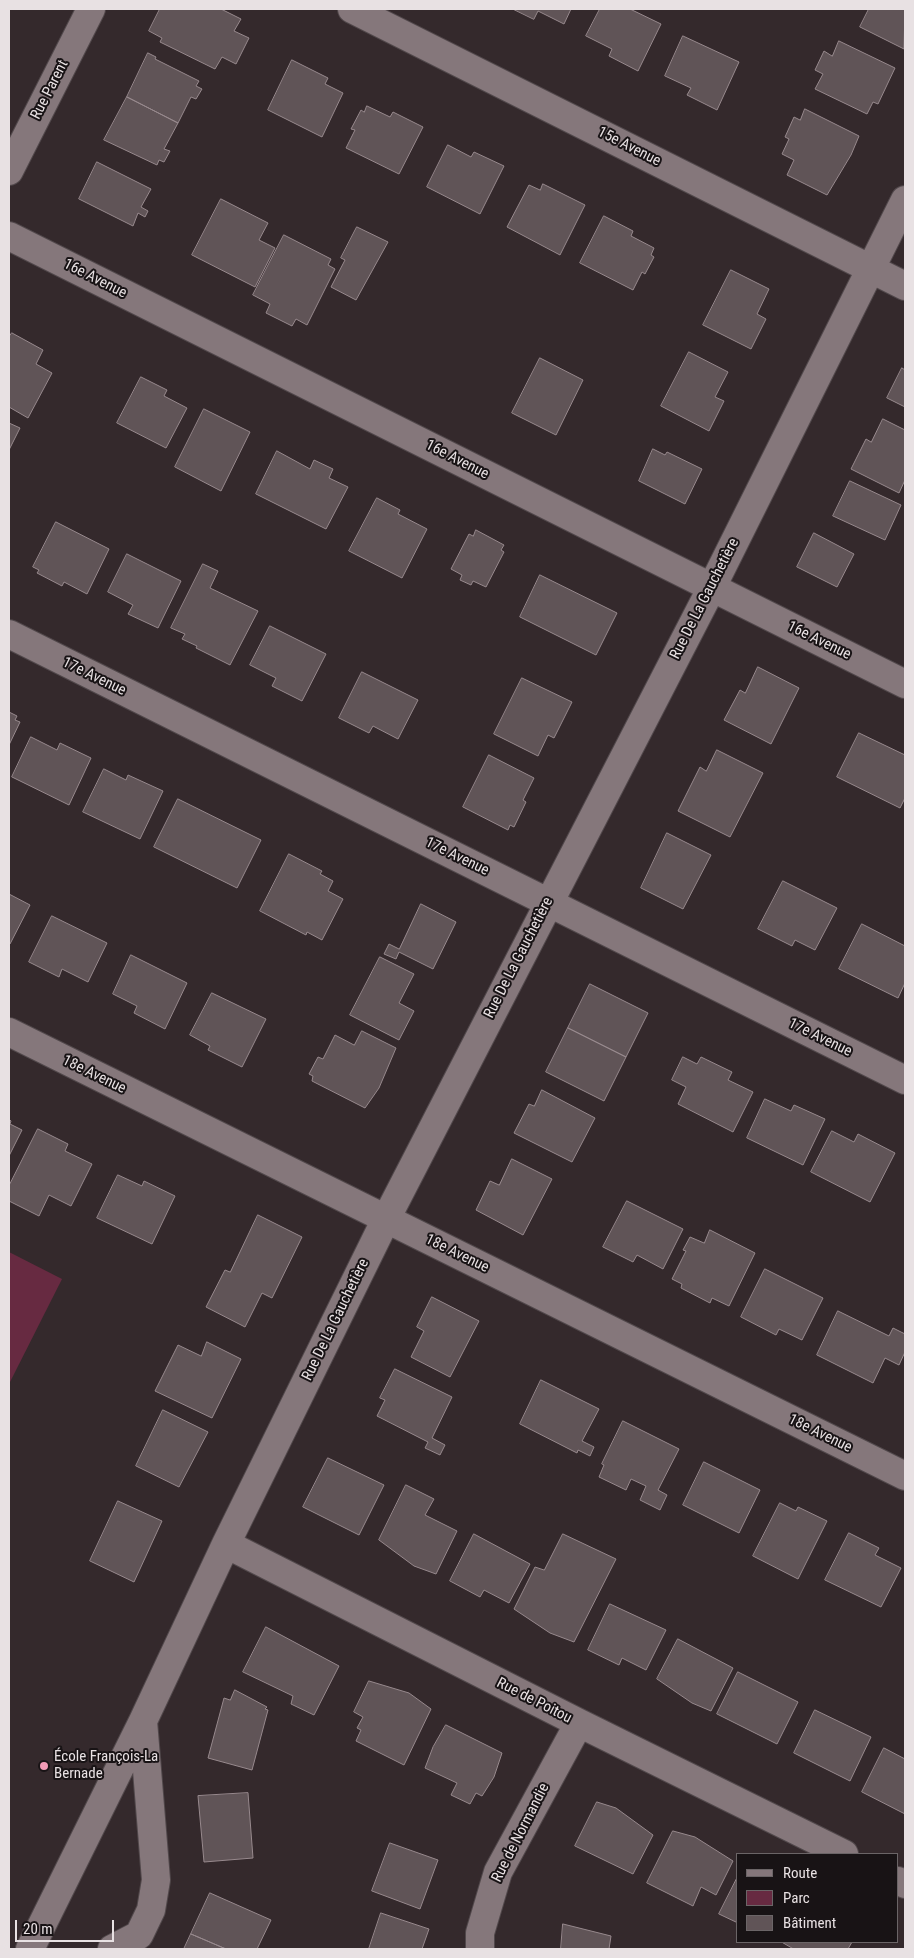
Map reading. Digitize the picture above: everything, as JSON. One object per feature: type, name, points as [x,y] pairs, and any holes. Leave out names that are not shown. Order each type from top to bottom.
[{"type":"street","name":"Rue Parent","points":[[9,171],[91,9]]},
{"type":"street","name":"15e Avenue","points":[[352,9],[905,286]]},
{"type":"street","name":"Rue De La Gauchetière","points":[[30,1949],[143,1722],[226,1544],[386,1219],[547,902],[712,588],[905,200]]},
{"type":"street","name":"16e Avenue","points":[[9,236],[905,684]]},
{"type":"street","name":"17e Avenue","points":[[9,634],[905,1080]]},
{"type":"street","name":"18e Avenue","points":[[9,1032],[905,1476]]},
{"type":"street","name":"Rue de Poitou","points":[[226,1544],[579,1723],[842,1853]]},
{"type":"street","name":"Rue De La Gauchetière","points":[[112,1949],[139,1935],[151,1910],[156,1880],[143,1722]]},
{"type":"street","name":"Rue de Normandie","points":[[480,1949],[480,1933],[498,1872],[579,1723]]},
{"type":"green space","points":[[9,1252],[62,1279],[9,1384]]},
{"type":"building","points":[[160,9],[221,9],[241,19],[234,31],[249,38],[236,64],[222,57],[215,69],[160,42],[162,38],[149,31]]},
{"type":"building","points":[[513,9],[571,9],[564,24],[538,11],[534,19]]},
{"type":"building","points":[[600,9],[630,9],[661,24],[638,71],[609,56],[612,49],[586,36]]},
{"type":"building","points":[[869,9],[905,9],[904,49],[860,27]]},
{"type":"building","points":[[683,36],[739,62],[717,110],[687,95],[691,88],[665,76]]},
{"type":"building","points":[[839,41],[895,68],[878,104],[873,102],[867,114],[815,89],[823,74],[815,70],[824,51],[832,56]]},
{"type":"building","points":[[148,53],[156,57],[155,59],[199,81],[196,86],[202,89],[196,99],[191,97],[178,123],[127,97]]},
{"type":"building","points":[[292,60],[328,78],[325,84],[343,93],[322,137],[268,110]]},
{"type":"building","points":[[127,97],[178,123],[164,149],[170,151],[164,162],[159,160],[157,165],[104,140]]},
{"type":"building","points":[[367,106],[390,117],[393,112],[423,127],[399,174],[346,148],[355,130],[351,129],[361,110],[364,112]]},
{"type":"building","points":[[805,109],[859,136],[851,155],[827,195],[787,175],[794,160],[782,154],[789,139],[785,137],[794,117],[800,120]]},
{"type":"building","points":[[448,145],[471,157],[474,152],[504,166],[480,214],[427,187]]},
{"type":"building","points":[[97,162],[151,189],[141,207],[148,211],[145,217],[138,213],[133,226],[79,199]]},
{"type":"building","points":[[543,184],[585,205],[560,255],[507,227],[529,185],[540,190]]},
{"type":"building","points":[[221,199],[268,223],[259,240],[275,248],[255,287],[192,255]]},
{"type":"building","points":[[604,216],[633,231],[631,236],[654,248],[651,255],[654,257],[645,274],[642,272],[633,290],[580,263]]},
{"type":"building","points":[[357,227],[388,242],[356,300],[331,287],[345,260],[341,258]]},
{"type":"building","points":[[284,235],[331,259],[328,265],[335,269],[307,325],[296,319],[292,326],[266,313],[270,304],[253,295]]},
{"type":"building","points":[[731,270],[769,289],[757,314],[766,319],[751,349],[703,325]]},
{"type":"building","points":[[12,333],[43,350],[36,364],[52,373],[28,418],[9,407],[9,337]]},
{"type":"building","points":[[689,352],[728,372],[715,397],[724,401],[709,431],[661,406]]},
{"type":"building","points":[[540,358],[583,380],[556,435],[512,413]]},
{"type":"building","points":[[902,368],[905,370],[905,407],[887,398]]},
{"type":"building","points":[[141,377],[167,390],[164,396],[187,408],[166,448],[117,423]]},
{"type":"building","points":[[204,409],[250,432],[221,491],[175,467]]},
{"type":"building","points":[[883,419],[905,430],[905,480],[899,493],[851,469],[866,439],[871,442]]},
{"type":"building","points":[[9,423],[20,428],[9,450]]},
{"type":"building","points":[[653,449],[665,455],[667,452],[702,469],[685,504],[639,481]]},
{"type":"building","points":[[277,451],[310,469],[314,460],[333,469],[329,478],[348,487],[326,529],[256,494]]},
{"type":"building","points":[[850,481],[901,505],[885,540],[833,516]]},
{"type":"building","points":[[377,498],[400,510],[398,514],[427,529],[402,578],[349,551]]},
{"type":"building","points":[[56,522],[109,549],[87,594],[64,582],[62,586],[37,573],[39,570],[33,567]]},
{"type":"building","points":[[476,530],[504,545],[501,550],[504,552],[486,587],[473,581],[471,585],[460,580],[462,575],[451,569],[469,534],[473,536]]},
{"type":"building","points":[[814,533],[854,554],[837,587],[797,567]]},
{"type":"building","points":[[127,554],[181,581],[158,628],[128,614],[133,605],[108,592]]},
{"type":"building","points":[[203,564],[218,571],[210,588],[258,611],[230,665],[196,648],[197,646],[182,639],[185,634],[171,628]]},
{"type":"building","points":[[540,575],[617,613],[596,655],[520,617]]},
{"type":"building","points":[[270,626],[326,654],[302,701],[272,686],[276,678],[250,665]]},
{"type":"building","points":[[758,667],[799,688],[771,744],[724,720],[740,690],[745,693]]},
{"type":"building","points":[[362,672],[418,700],[398,739],[373,726],[369,733],[339,718]]},
{"type":"building","points":[[522,678],[572,702],[554,738],[548,735],[538,756],[494,734]]},
{"type":"building","points":[[9,712],[17,716],[15,720],[20,722],[9,745]]},
{"type":"building","points":[[859,733],[905,755],[905,798],[900,808],[837,777]]},
{"type":"building","points":[[31,737],[57,750],[60,743],[91,758],[69,805],[12,777]]},
{"type":"building","points":[[717,750],[763,773],[730,837],[678,811],[700,767],[706,771]]},
{"type":"building","points":[[489,755],[534,778],[523,800],[526,802],[514,827],[510,825],[508,830],[463,807]]},
{"type":"building","points":[[104,769],[126,780],[128,775],[163,791],[140,839],[83,812]]},
{"type":"building","points":[[178,799],[261,840],[237,888],[154,847]]},
{"type":"building","points":[[667,833],[711,855],[683,909],[641,888]]},
{"type":"building","points":[[289,854],[322,871],[320,874],[333,881],[328,891],[343,899],[322,940],[307,932],[306,935],[260,911]]},
{"type":"building","points":[[783,881],[837,908],[815,950],[795,940],[792,946],[758,929]]},
{"type":"building","points":[[9,894],[30,905],[10,944],[9,943]]},
{"type":"building","points":[[421,904],[456,922],[433,969],[399,952],[396,959],[384,954],[389,944],[399,949]]},
{"type":"building","points":[[52,916],[107,943],[88,982],[62,969],[59,977],[29,962]]},
{"type":"building","points":[[862,924],[905,946],[905,983],[898,998],[839,969]]},
{"type":"building","points":[[131,955],[187,983],[165,1029],[134,1013],[137,1006],[113,994]]},
{"type":"building","points":[[380,957],[414,974],[399,1003],[414,1011],[399,1040],[350,1015]]},
{"type":"building","points":[[590,984],[648,1013],[626,1057],[568,1028]]},
{"type":"building","points":[[212,993],[266,1019],[242,1067],[208,1050],[210,1046],[190,1035]]},
{"type":"building","points":[[568,1028],[626,1057],[604,1101],[546,1072]]},
{"type":"building","points":[[362,1031],[396,1048],[379,1088],[365,1108],[312,1081],[313,1076],[309,1074],[318,1057],[323,1059],[335,1035],[354,1045]]},
{"type":"building","points":[[683,1057],[697,1064],[701,1057],[732,1072],[728,1080],[753,1092],[733,1132],[678,1104],[686,1087],[672,1080]]},
{"type":"building","points":[[542,1090],[595,1118],[572,1162],[514,1133],[529,1104],[534,1106]]},
{"type":"building","points":[[765,1099],[791,1111],[794,1105],[825,1119],[803,1165],[747,1138]]},
{"type":"building","points":[[9,1119],[11,1121],[10,1124],[22,1130],[9,1156]]},
{"type":"building","points":[[38,1129],[68,1144],[65,1151],[92,1164],[71,1206],[49,1195],[39,1216],[9,1201],[9,1186]]},
{"type":"building","points":[[832,1131],[854,1142],[858,1134],[895,1153],[870,1202],[811,1172]]},
{"type":"building","points":[[512,1159],[552,1179],[523,1235],[476,1210],[490,1181],[499,1185]]},
{"type":"building","points":[[118,1175],[142,1186],[144,1181],[175,1196],[152,1244],[97,1218]]},
{"type":"building","points":[[627,1201],[683,1229],[663,1269],[637,1255],[633,1262],[603,1247]]},
{"type":"building","points":[[258,1215],[302,1237],[272,1298],[262,1293],[245,1327],[206,1307],[225,1270],[230,1272]]},
{"type":"building","points":[[710,1230],[755,1253],[729,1306],[712,1298],[710,1303],[681,1288],[682,1284],[672,1279],[686,1251],[683,1250],[690,1237],[704,1243]]},
{"type":"building","points":[[765,1269],[823,1298],[802,1340],[779,1329],[776,1335],[741,1317]]},
{"type":"building","points":[[432,1297],[479,1321],[450,1377],[411,1357],[424,1331],[417,1327]]},
{"type":"building","points":[[838,1311],[889,1336],[893,1328],[905,1334],[905,1352],[899,1365],[885,1358],[873,1383],[817,1355]]},
{"type":"building","points":[[207,1342],[241,1359],[212,1418],[155,1391],[178,1345],[201,1356]]},
{"type":"building","points":[[395,1369],[452,1397],[432,1438],[445,1445],[440,1455],[425,1448],[428,1442],[377,1416],[385,1400],[380,1398]]},
{"type":"building","points":[[541,1380],[599,1409],[582,1441],[594,1447],[590,1456],[578,1450],[577,1453],[520,1424]]},
{"type":"building","points":[[163,1410],[208,1432],[179,1487],[136,1466]]},
{"type":"building","points":[[623,1421],[679,1449],[658,1490],[667,1495],[660,1510],[640,1500],[646,1486],[631,1479],[626,1490],[599,1477],[604,1465],[602,1464]]},
{"type":"building","points":[[328,1458],[384,1485],[359,1535],[303,1507]]},
{"type":"building","points":[[704,1462],[760,1490],[739,1533],[683,1505]]},
{"type":"building","points":[[406,1485],[434,1499],[425,1515],[457,1531],[436,1574],[414,1566],[379,1540]]},
{"type":"building","points":[[118,1501],[162,1521],[134,1582],[90,1561]]},
{"type":"building","points":[[780,1503],[796,1511],[798,1507],[827,1521],[798,1579],[753,1556]]},
{"type":"building","points":[[849,1533],[879,1548],[875,1555],[901,1568],[881,1607],[825,1580]]},
{"type":"building","points":[[474,1534],[530,1564],[509,1603],[484,1590],[480,1597],[450,1581]]},
{"type":"building","points":[[563,1534],[616,1559],[574,1642],[550,1633],[514,1609],[535,1567],[544,1570]]},
{"type":"building","points":[[610,1604],[666,1630],[646,1670],[622,1658],[619,1665],[588,1650]]},
{"type":"building","points":[[266,1627],[339,1666],[314,1715],[291,1704],[293,1696],[243,1672]]},
{"type":"building","points":[[678,1639],[733,1668],[711,1711],[692,1703],[657,1679]]},
{"type":"building","points":[[738,1672],[798,1702],[777,1744],[717,1714]]},
{"type":"building","points":[[369,1681],[409,1693],[431,1709],[404,1765],[356,1741],[361,1730],[357,1728],[363,1717],[354,1712]]},
{"type":"building","points":[[235,1690],[267,1707],[265,1709],[268,1710],[252,1770],[208,1758],[224,1698],[230,1700]]},
{"type":"building","points":[[815,1710],[871,1737],[850,1781],[794,1753]]},
{"type":"building","points":[[446,1725],[502,1753],[494,1777],[482,1796],[476,1793],[470,1804],[451,1795],[457,1783],[425,1768],[433,1747]]},
{"type":"building","points":[[884,1748],[905,1759],[905,1814],[862,1792]]},
{"type":"building","points":[[248,1793],[253,1858],[204,1862],[198,1796]]},
{"type":"building","points":[[597,1802],[616,1808],[653,1835],[633,1874],[575,1846]]},
{"type":"building","points":[[673,1831],[695,1837],[733,1861],[716,1895],[701,1887],[693,1906],[647,1883]]},
{"type":"building","points":[[390,1843],[438,1860],[420,1909],[372,1891]]},
{"type":"building","points":[[736,1880],[736,1922],[719,1914]]},
{"type":"building","points":[[210,1893],[271,1920],[257,1949],[226,1949],[191,1934]]},
{"type":"building","points":[[381,1913],[429,1929],[422,1949],[369,1949]]},
{"type":"building","points":[[563,1924],[611,1936],[609,1949],[561,1949]]},
{"type":"building","points":[[191,1934],[226,1949],[184,1949]]},
{"type":"building","points":[[784,1943],[851,1943],[848,1949],[794,1949]]},
{"type":"place","name":"École François-La Bernade","points":[[44,1766]]}]
